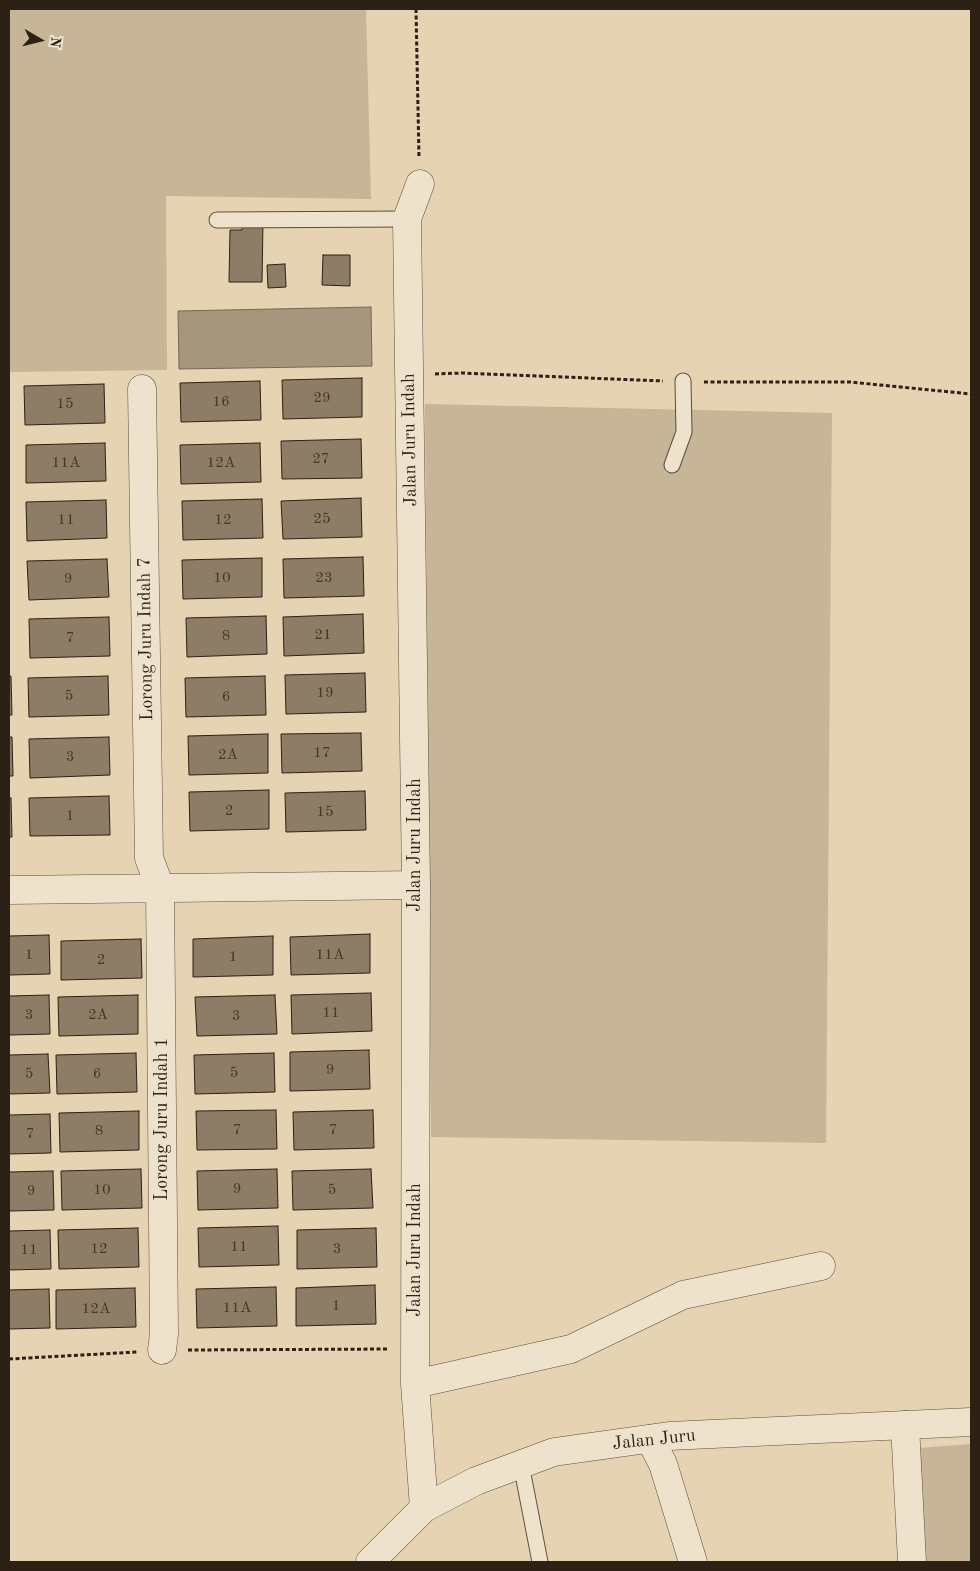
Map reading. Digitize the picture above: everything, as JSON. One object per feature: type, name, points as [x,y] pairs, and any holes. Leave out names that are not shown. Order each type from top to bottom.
[{"type":"street","name":"Jalan Juru Indah","points":[[420,184],[407,219],[416,885],[414,1384],[424,1508]]},
{"type":"street","name":"Lorong Juru Indah 7","points":[[142,389],[149,858],[160,887]]},
{"type":"street","points":[[9,890],[416,885]]},
{"type":"street","name":"Lorong Juru Indah 1","points":[[160,887],[164,1334],[162,1350]]},
{"type":"street","points":[[414,1384],[571,1349],[683,1295],[821,1266]]},
{"type":"street","name":"Jalan Juru","points":[[370,1562],[424,1508],[476,1481],[554,1452],[669,1436],[971,1422]]},
{"type":"street","points":[[905,1425],[912,1562]]},
{"type":"street","points":[[650,1439],[663,1464],[693,1562]]},
{"type":"lane","points":[[217,220],[407,219]]},
{"type":"lane","points":[[672,466],[684,432],[683,382]]},
{"type":"lane","points":[[521,1464],[540,1562]]},
{"type":"path","points":[[416,9],[420,184]]},
{"type":"path","points":[[9,1359],[162,1350],[415,1349]]},
{"type":"shaded area","points":[[9,9],[366,9],[371,199],[166,196],[167,370],[9,372]]},
{"type":"shaded area","points":[[371,307],[372,366],[179,369],[178,311]]},
{"type":"shaded area","points":[[425,404],[832,413],[826,1143],[431,1137]]},
{"type":"shaded area","points":[[971,1444],[971,1562],[925,1562],[919,1448]]},
{"type":"building","points":[[243,222],[263,222],[262,282],[229,282],[230,230],[242,230]]},
{"type":"building","points":[[323,255],[350,255],[350,286],[322,285]]},
{"type":"building","points":[[285,264],[286,287],[268,288],[267,265]]},
{"type":"building","points":[[362,378],[362,417],[283,419],[282,380]]},
{"type":"building","points":[[260,381],[261,420],[181,422],[180,383]]},
{"type":"building","points":[[104,384],[105,423],[25,425],[24,386]]},
{"type":"building","points":[[361,439],[362,478],[282,479],[281,441]]},
{"type":"building","points":[[105,443],[106,481],[26,483],[26,445]]},
{"type":"building","points":[[260,443],[261,482],[181,484],[180,445]]},
{"type":"building","points":[[361,498],[362,537],[283,539],[281,501]]},
{"type":"building","points":[[262,499],[263,538],[183,540],[182,501]]},
{"type":"building","points":[[106,500],[107,538],[27,541],[26,502]]},
{"type":"building","points":[[363,557],[364,596],[284,598],[283,559]]},
{"type":"building","points":[[262,558],[262,597],[183,599],[182,560]]},
{"type":"building","points":[[107,559],[109,597],[29,600],[27,561]]},
{"type":"building","points":[[363,614],[364,653],[284,656],[283,617]]},
{"type":"building","points":[[266,616],[267,654],[187,657],[186,618]]},
{"type":"building","points":[[109,617],[110,656],[30,658],[29,619]]},
{"type":"building","points":[[365,673],[366,712],[286,714],[285,675]]},
{"type":"building","points":[[9,676],[11,676],[12,715],[9,715]]},
{"type":"building","points":[[108,676],[109,715],[29,717],[28,678]]},
{"type":"building","points":[[265,676],[266,715],[186,717],[185,678]]},
{"type":"building","points":[[361,733],[362,771],[282,773],[281,734]]},
{"type":"building","points":[[268,734],[268,773],[189,775],[188,736]]},
{"type":"building","points":[[9,737],[12,737],[13,776],[9,776]]},
{"type":"building","points":[[109,737],[110,775],[30,778],[29,739]]},
{"type":"building","points":[[269,790],[269,829],[190,831],[189,792]]},
{"type":"building","points":[[365,791],[366,830],[286,832],[285,793]]},
{"type":"building","points":[[109,796],[110,835],[30,836],[29,798]]},
{"type":"building","points":[[11,798],[12,837],[9,837],[9,799]]},
{"type":"building","points":[[370,934],[370,973],[291,975],[290,937]]},
{"type":"building","points":[[49,935],[50,974],[9,975],[9,936]]},
{"type":"building","points":[[273,936],[273,975],[193,977],[193,939]]},
{"type":"building","points":[[141,939],[142,978],[61,980],[61,941]]},
{"type":"building","points":[[371,993],[372,1031],[292,1034],[291,995]]},
{"type":"building","points":[[49,995],[50,1034],[9,1035],[9,996]]},
{"type":"building","points":[[138,995],[138,1034],[59,1036],[58,997]]},
{"type":"building","points":[[275,995],[277,1034],[197,1036],[195,997]]},
{"type":"building","points":[[369,1050],[370,1089],[290,1091],[290,1052]]},
{"type":"building","points":[[136,1053],[137,1092],[57,1094],[56,1055]]},
{"type":"building","points":[[274,1053],[275,1092],[195,1094],[194,1055]]},
{"type":"building","points":[[48,1054],[50,1093],[9,1094],[9,1055]]},
{"type":"building","points":[[276,1110],[277,1149],[197,1150],[196,1111]]},
{"type":"building","points":[[373,1110],[374,1148],[294,1150],[293,1112]]},
{"type":"building","points":[[139,1111],[139,1150],[60,1152],[59,1113]]},
{"type":"building","points":[[50,1114],[51,1153],[9,1154],[9,1115]]},
{"type":"building","points":[[141,1169],[142,1208],[62,1210],[61,1171]]},
{"type":"building","points":[[277,1169],[278,1208],[198,1210],[197,1171]]},
{"type":"building","points":[[371,1169],[373,1208],[293,1210],[292,1171]]},
{"type":"building","points":[[53,1171],[54,1210],[9,1211],[9,1172]]},
{"type":"building","points":[[278,1226],[279,1265],[199,1267],[198,1228]]},
{"type":"building","points":[[138,1228],[139,1267],[59,1269],[58,1230]]},
{"type":"building","points":[[376,1228],[377,1267],[297,1269],[297,1230]]},
{"type":"building","points":[[50,1230],[51,1269],[9,1270],[9,1231]]},
{"type":"building","points":[[375,1285],[376,1324],[296,1326],[296,1288]]},
{"type":"building","points":[[276,1287],[277,1326],[197,1328],[196,1289]]},
{"type":"building","points":[[135,1288],[136,1327],[56,1329],[56,1290]]},
{"type":"building","points":[[49,1289],[50,1328],[9,1329],[9,1290]]}]
